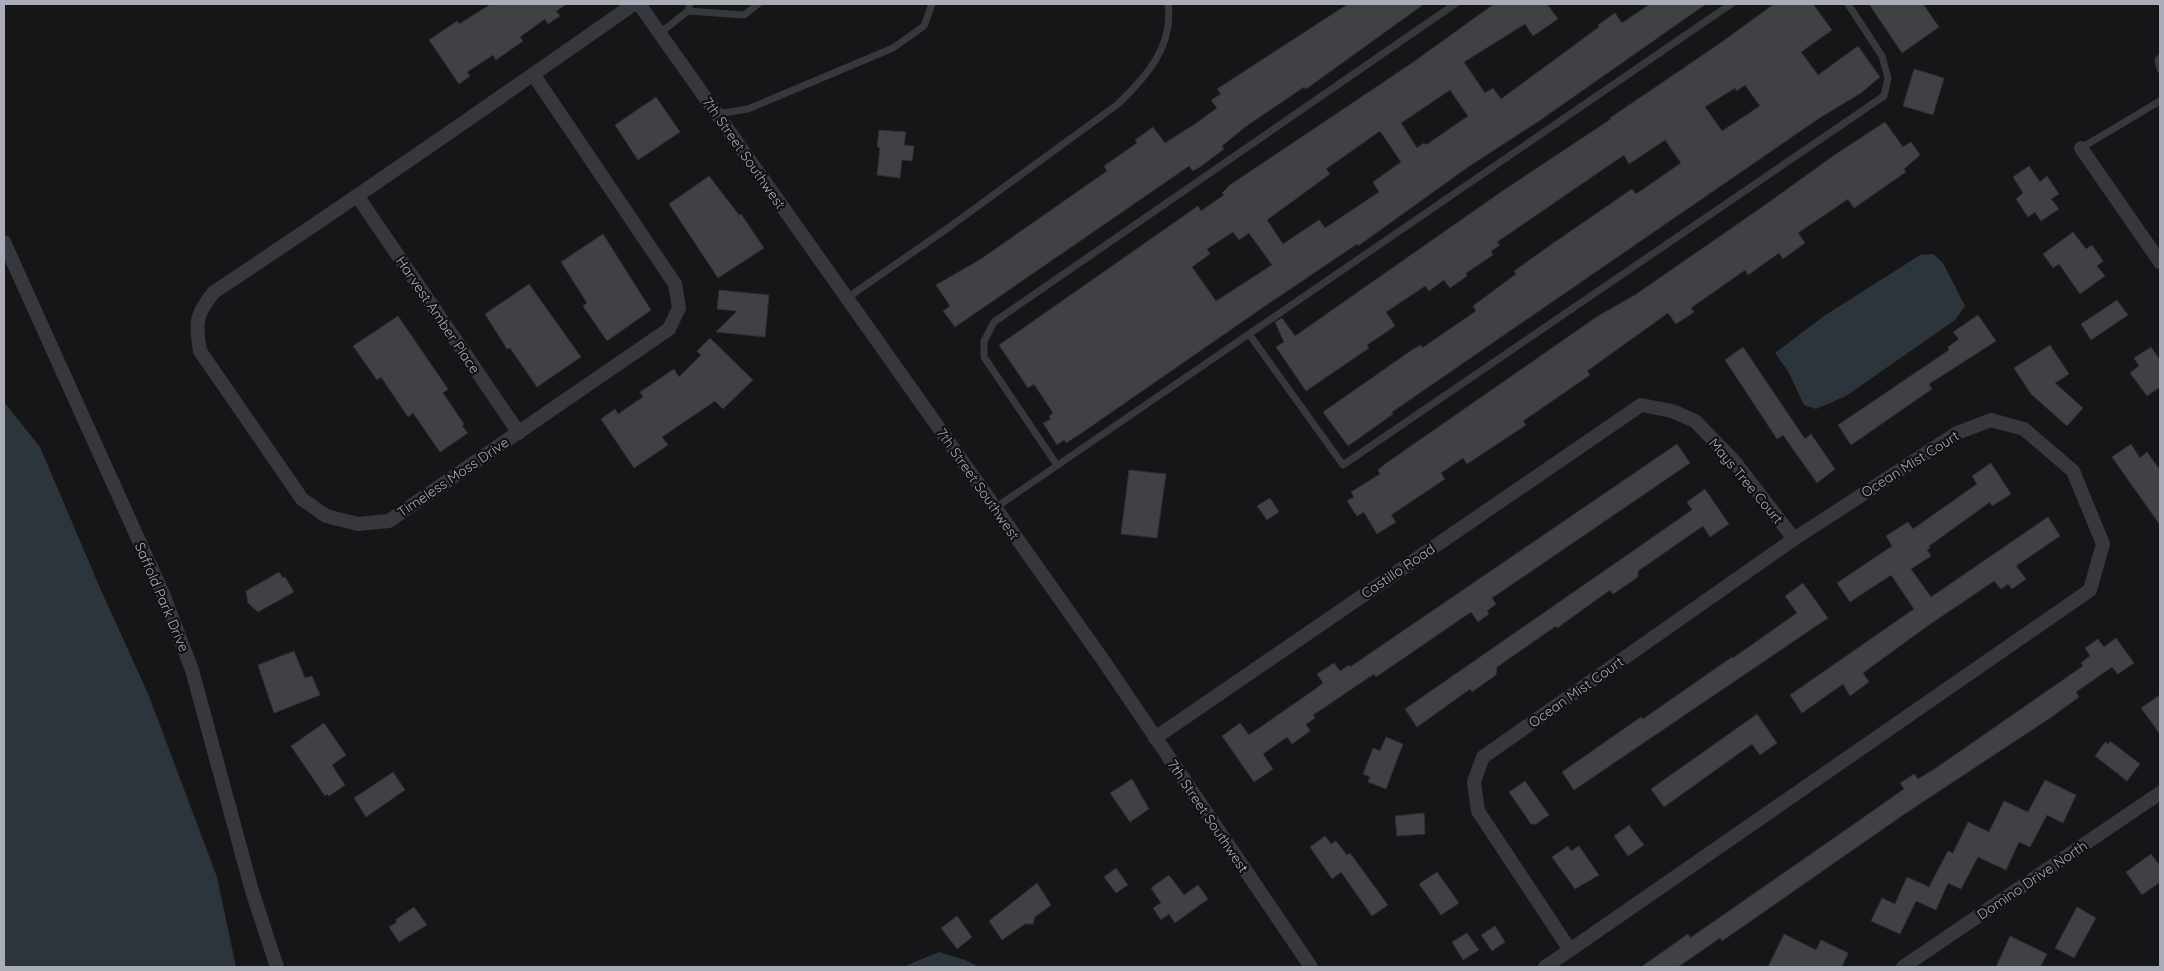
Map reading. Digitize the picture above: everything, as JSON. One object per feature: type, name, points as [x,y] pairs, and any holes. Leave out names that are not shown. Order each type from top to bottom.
[{"type":"street","name":"Timeless Moss Drive","points":[[534,74],[676,284],[679,308],[669,329],[389,521],[358,524],[326,516],[302,499],[200,350],[196,332],[200,310],[214,292],[358,197],[634,4]]},
{"type":"street","name":"7th Street Southwest","points":[[639,4],[995,508],[1311,967]]},
{"type":"street","points":[[2081,148],[2160,262]]},
{"type":"street","name":"Harvest Amber Place","points":[[358,197],[519,433]]},
{"type":"street","name":"Saffold Park Drive","points":[[4,242],[162,594],[192,670],[252,891],[278,967]]},
{"type":"street","name":"Mays Tree Court","points":[[1641,405],[1672,411],[1695,421],[1734,461],[1794,539]]},
{"type":"street","name":"Castillo Road","points":[[1155,738],[1641,405]]},
{"type":"street","name":"Ocean Mist Court","points":[[1545,967],[1570,950],[2090,590],[2104,544],[2073,471],[2024,429],[1991,420],[1957,433],[1794,539],[1484,757],[1474,782],[1478,811],[1570,950]]},
{"type":"street","name":"Domino Drive North","points":[[1903,967],[2160,793]]},
{"type":"lane","points":[[660,33],[689,7],[744,15],[758,4]]},
{"type":"lane","points":[[717,114],[748,109],[893,48],[924,26],[932,4]]},
{"type":"lane","points":[[847,298],[948,228],[1118,104],[1142,81],[1161,52],[1169,16],[1168,4]]},
{"type":"lane","points":[[1057,465],[984,357],[984,341],[994,322],[1455,4]]},
{"type":"lane","points":[[995,508],[1731,4]]},
{"type":"lane","points":[[1249,334],[1343,465],[1884,96],[1888,78],[1882,56],[1848,4]]},
{"type":"lane","points":[[2160,58],[2158,60],[2160,69]]},
{"type":"lane","points":[[2081,148],[2160,101]]},
{"type":"shaded area","points":[[1933,254],[1943,263],[1965,306],[1955,320],[1846,396],[1816,409],[1804,405],[1788,371],[1775,353],[1824,316],[1920,255]]},
{"type":"shaded area","points":[[4,402],[40,447],[100,588],[149,696],[217,877],[236,967],[4,967]]},
{"type":"shaded area","points":[[939,952],[965,960],[979,967],[903,967]]},
{"type":"building","points":[[491,4],[567,4],[556,11],[560,16],[548,24],[545,19],[520,37],[523,41],[496,60],[493,55],[467,72],[470,76],[459,84],[429,40],[457,21],[459,24]]},
{"type":"building","points":[[1348,4],[1424,4],[1306,89],[1304,87],[1245,127],[1222,146],[1224,149],[1200,167],[1193,171],[1189,166],[955,327],[943,311],[950,306],[936,285],[981,259],[1107,171],[1104,166],[1137,143],[1135,140],[1153,127],[1165,143],[1195,124],[1217,108],[1211,100],[1221,94],[1217,89]]},
{"type":"building","points":[[1494,4],[1547,4],[1558,19],[1533,36],[1525,24],[1464,62],[1485,93],[1493,88],[1501,99],[1599,27],[1598,25],[1615,13],[1622,23],[1650,4],[1706,4],[1539,121],[1468,167],[1358,246],[1357,244],[1265,306],[1083,432],[1066,443],[1064,440],[1057,445],[1043,423],[1051,419],[1049,416],[1053,413],[1034,384],[1028,388],[999,345],[1198,206],[1201,211],[1224,195],[1222,193],[1230,185],[1412,63]],"holes":[[[1450,90],[1468,116],[1426,145],[1424,143],[1417,148],[1401,123]],[[1380,131],[1401,162],[1373,182],[1379,192],[1325,228],[1319,220],[1283,244],[1267,220],[1330,174],[1326,169]],[[1233,232],[1239,240],[1249,233],[1272,265],[1216,301],[1192,267],[1210,254],[1207,249]]]},
{"type":"building","points":[[1774,4],[1813,4],[1832,30],[1801,52],[1818,75],[1858,46],[1880,77],[1861,93],[1821,117],[1392,412],[1393,414],[1348,446],[1323,412],[1412,350],[1421,345],[1422,348],[1476,311],[1473,306],[1516,274],[1514,271],[1552,244],[1632,189],[1636,194],[1681,163],[1665,140],[1629,164],[1624,155],[1497,242],[1500,245],[1491,251],[1493,255],[1466,273],[1467,276],[1450,288],[1444,280],[1429,291],[1425,286],[1386,312],[1395,326],[1367,345],[1369,348],[1306,391],[1276,347],[1284,342],[1275,322],[1282,318],[1295,336],[1501,192],[1719,44]],"holes":[[[1745,85],[1760,106],[1722,131],[1705,107],[1735,88],[1737,91]]]},
{"type":"building","points":[[1869,4],[1923,4],[1939,27],[1902,53]]},
{"type":"building","points":[[1914,69],[1944,78],[1933,115],[1903,106]]},
{"type":"building","points":[[656,97],[680,132],[638,160],[615,125]]},
{"type":"building","points":[[1885,122],[1903,147],[1911,142],[1920,155],[1904,169],[1906,172],[1854,208],[1848,199],[1798,233],[1805,243],[1783,259],[1779,253],[1748,275],[1745,270],[1691,308],[1694,312],[1676,324],[1668,313],[1587,371],[1590,375],[1523,421],[1526,425],[1467,464],[1463,458],[1441,473],[1445,479],[1391,515],[1396,522],[1377,534],[1364,512],[1357,516],[1347,501],[1354,497],[1351,492],[1380,474],[1378,470],[1385,464],[1598,316],[1635,295],[1836,154]]},
{"type":"building","points":[[879,130],[906,132],[904,145],[914,146],[912,161],[902,160],[900,178],[877,175],[880,148],[877,147]]},
{"type":"building","points":[[2029,166],[2040,182],[2047,176],[2059,194],[2051,199],[2059,209],[2041,221],[2035,212],[2028,217],[2016,199],[2023,193],[2013,177]]},
{"type":"building","points":[[709,176],[739,215],[741,214],[764,248],[718,278],[669,204]]},
{"type":"building","points":[[2073,232],[2086,249],[2092,245],[2103,261],[2097,266],[2105,276],[2080,294],[2059,264],[2053,268],[2043,254]]},
{"type":"building","points":[[603,234],[651,310],[607,341],[583,306],[587,303],[561,262]]},
{"type":"building","points":[[529,284],[581,357],[537,387],[510,348],[507,349],[485,314]]},
{"type":"building","points":[[719,290],[769,295],[765,337],[716,332],[737,311],[717,309]]},
{"type":"building","points":[[2117,300],[2128,315],[2091,340],[2081,324]]},
{"type":"building","points":[[1978,315],[1996,341],[1929,384],[1932,389],[1851,445],[1838,425],[1949,350],[1948,347],[1959,339],[1953,332]]},
{"type":"building","points":[[398,316],[448,389],[443,393],[468,433],[440,452],[413,413],[408,417],[381,377],[377,380],[353,346]]},
{"type":"building","points":[[710,338],[753,380],[723,409],[715,401],[662,437],[668,445],[634,468],[601,419],[615,409],[618,414],[643,397],[640,392],[674,369],[679,377],[701,355],[697,351]]},
{"type":"building","points":[[2050,345],[2069,374],[2055,383],[2083,408],[2067,426],[2031,394],[2014,368]]},
{"type":"building","points":[[1743,347],[1805,439],[1811,434],[1835,469],[1817,483],[1783,435],[1777,439],[1725,360]]},
{"type":"building","points":[[2151,347],[2160,360],[2160,387],[2147,396],[2130,373],[2139,366],[2134,358]]},
{"type":"building","points":[[1677,444],[1690,463],[1492,598],[1496,604],[1487,611],[1489,614],[1478,622],[1471,612],[1376,677],[1374,674],[1313,715],[1315,718],[1306,724],[1310,731],[1292,744],[1287,737],[1263,754],[1273,769],[1254,782],[1222,736],[1240,723],[1249,735],[1323,683],[1317,674],[1334,663],[1340,671],[1349,665],[1350,667]]},
{"type":"building","points":[[2131,444],[2140,458],[2147,452],[2160,470],[2160,525],[2112,457]]},
{"type":"building","points":[[1991,463],[2011,494],[1992,506],[1990,502],[1929,546],[1930,548],[1927,550],[1931,556],[1911,569],[1931,597],[2048,517],[2060,536],[2016,566],[2026,579],[2012,589],[2008,584],[2001,589],[1994,581],[1863,673],[1869,682],[1850,696],[1843,684],[1802,713],[1790,695],[1914,609],[1891,575],[1850,602],[1837,583],[1892,546],[1886,536],[1908,522],[1913,529],[1977,484],[1972,476]]},
{"type":"building","points":[[1129,470],[1166,474],[1157,538],[1121,534]]},
{"type":"building","points":[[1705,489],[1729,524],[1710,537],[1703,526],[1638,571],[1638,577],[1613,594],[1610,590],[1557,628],[1556,626],[1497,667],[1496,675],[1472,692],[1470,689],[1417,727],[1405,709],[1692,510],[1687,502]]},
{"type":"building","points":[[1270,498],[1279,512],[1267,520],[1257,506]]},
{"type":"building","points":[[279,572],[283,578],[285,577],[294,592],[258,612],[248,603],[246,591]]},
{"type":"building","points":[[1803,583],[1828,618],[1574,790],[1562,772],[1797,613],[1785,596]]},
{"type":"building","points":[[2116,638],[2134,663],[2118,674],[2112,667],[2076,692],[2079,697],[2050,718],[1906,813],[1722,941],[1720,938],[1678,967],[1641,967],[1688,934],[1690,938],[1904,789],[1900,783],[1914,774],[1918,779],[1936,768],[2083,666],[2081,663],[2090,656],[2085,648],[2098,639],[2104,647]]},
{"type":"building","points":[[294,651],[305,678],[312,676],[320,695],[274,713],[258,665]]},
{"type":"building","points":[[2160,695],[2160,734],[2141,708]]},
{"type":"building","points":[[1757,714],[1777,743],[1760,755],[1752,744],[1664,807],[1651,789]]},
{"type":"building","points":[[324,723],[346,755],[332,765],[345,785],[329,796],[327,794],[325,796],[291,746]]},
{"type":"building","points":[[1386,737],[1403,744],[1386,789],[1368,782],[1370,777],[1363,774],[1373,748],[1380,751]]},
{"type":"building","points":[[2110,741],[2140,764],[2127,781],[2095,756],[2105,742],[2108,744]]},
{"type":"building","points":[[393,772],[405,790],[366,817],[354,798]]},
{"type":"building","points":[[1132,779],[1149,809],[1130,822],[1110,793]]},
{"type":"building","points":[[2045,780],[2076,795],[2063,823],[2047,815],[2030,847],[2019,842],[2006,870],[1978,857],[1961,889],[1948,883],[1936,910],[1916,901],[1900,934],[1871,921],[1882,898],[1895,904],[1907,877],[1929,887],[1948,851],[1953,853],[1968,822],[1989,832],[2004,801],[2028,812]]},
{"type":"building","points":[[1525,781],[1549,815],[1536,824],[1531,824],[1509,792]]},
{"type":"building","points":[[1424,813],[1425,834],[1397,836],[1395,816]]},
{"type":"building","points":[[1629,825],[1644,845],[1628,856],[1614,836]]},
{"type":"building","points":[[1325,836],[1331,844],[1336,841],[1347,855],[1350,853],[1388,905],[1372,916],[1341,872],[1332,879],[1310,847]]},
{"type":"building","points":[[1568,846],[1571,851],[1579,846],[1599,875],[1575,889],[1552,857]]},
{"type":"building","points":[[2151,854],[2160,866],[2160,882],[2142,895],[2126,872]]},
{"type":"building","points":[[1116,868],[1128,885],[1116,893],[1104,877]]},
{"type":"building","points":[[1437,872],[1459,903],[1441,915],[1419,884]]},
{"type":"building","points":[[1169,875],[1184,895],[1198,885],[1208,899],[1175,923],[1169,914],[1161,920],[1153,908],[1161,903],[1151,888]]},
{"type":"building","points":[[1037,883],[1051,905],[1035,917],[1033,924],[1025,924],[1002,940],[989,921]]},
{"type":"building","points":[[414,907],[427,925],[399,942],[389,927],[397,922],[395,920]]},
{"type":"building","points":[[2077,907],[2096,918],[2074,958],[2055,948]]},
{"type":"building","points":[[957,916],[972,937],[957,949],[941,928]]},
{"type":"building","points":[[1495,926],[1505,942],[1492,951],[1481,935]]},
{"type":"building","points":[[1467,933],[1479,950],[1463,960],[1452,942]]},
{"type":"building","points":[[1784,934],[1816,950],[1821,940],[1848,953],[1842,967],[1768,967]]},
{"type":"building","points":[[2010,936],[2047,954],[2040,967],[1996,967]]}]
